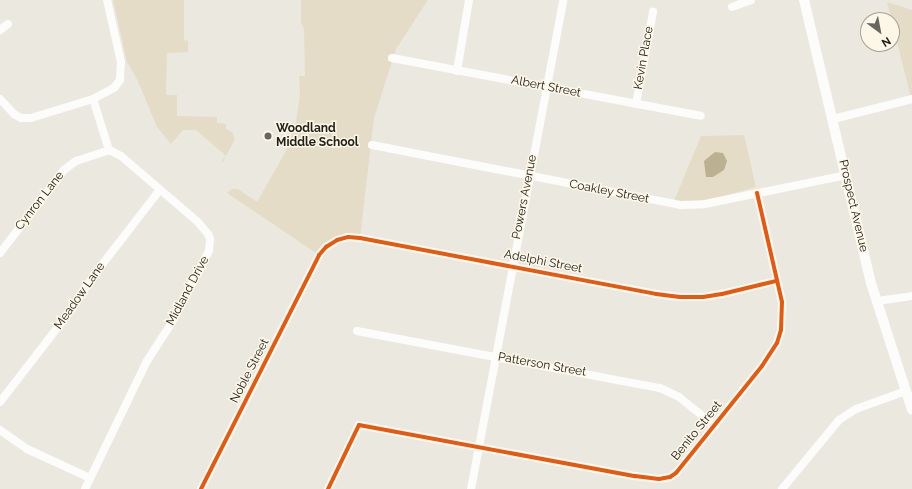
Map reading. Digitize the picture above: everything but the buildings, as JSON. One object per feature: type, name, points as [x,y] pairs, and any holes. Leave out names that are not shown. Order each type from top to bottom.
[{"type":"street","points":[[0,98],[14,114],[22,118],[31,118],[93,99],[114,88],[120,80],[121,62],[107,0]]},
{"type":"street","points":[[456,71],[469,0]]},
{"type":"street","name":"Powers Avenue","points":[[471,489],[563,0]]},
{"type":"street","points":[[732,7],[751,0]]},
{"type":"street","name":"Prospect Avenue","points":[[804,0],[877,302],[907,386],[912,410]]},
{"type":"street","name":"Kevin Place","points":[[636,104],[653,12]]},
{"type":"street","points":[[0,30],[8,24]]},
{"type":"street","name":"Albert Street","points":[[392,58],[701,116]]},
{"type":"street","points":[[93,99],[109,150]]},
{"type":"street","points":[[833,119],[912,99]]},
{"type":"street","name":"Coakley Street","points":[[372,145],[529,177],[680,205],[705,204],[846,175]]},
{"type":"street","name":"Midland Drive","points":[[85,489],[147,361],[172,322],[209,251],[210,239],[208,234],[198,222],[159,191],[121,156],[109,150]]},
{"type":"street","name":"Cynron Lane","points":[[0,253],[64,170],[76,161],[109,150]]},
{"type":"street","name":"Meadow Lane","points":[[0,402],[71,310],[94,275],[159,191]]},
{"type":"street","name":"Benito Street","points":[[328,489],[359,425],[659,479],[670,477],[676,473],[762,366],[777,343],[781,330],[783,315],[782,302],[756,193]]},
{"type":"street","name":"Adelphi Street","points":[[316,261],[326,247],[337,240],[348,237],[656,294],[680,297],[704,297],[776,281]]},
{"type":"street","name":"Noble Street","points":[[201,489],[316,261]]},
{"type":"street","points":[[877,302],[912,296]]},
{"type":"street","name":"Patterson Street","points":[[357,331],[660,388],[679,397],[715,426]]},
{"type":"street","points":[[782,489],[839,420],[856,410],[907,386]]},
{"type":"street","points":[[0,430],[27,449],[90,478]]},
{"type":"shaded area","points":[[113,0],[184,0],[184,40],[188,41],[188,52],[167,53],[166,95],[177,95],[177,116],[217,117],[217,123],[226,124],[226,129],[232,132],[235,139],[223,162],[222,160],[226,156],[196,130],[183,130],[171,144],[157,127],[137,79],[127,62]]},
{"type":"shaded area","points":[[301,0],[428,0],[396,49],[374,118],[360,238],[348,237],[319,255],[227,193],[232,189],[238,189],[257,202],[286,151],[296,122],[300,94],[299,76],[305,76],[304,29],[301,23]]},
{"type":"shaded area","points":[[887,2],[912,10],[911,98],[900,52],[900,12],[890,12]]},
{"type":"shaded area","points":[[744,135],[756,187],[700,202],[674,201],[701,136]]},
{"type":"shaded area","points":[[715,152],[723,153],[727,161],[724,170],[713,177],[706,177],[704,161]]},
{"type":"cycle path","points":[[328,489],[359,425],[635,476],[659,479],[670,477],[676,473],[762,366],[777,343],[781,330],[782,302],[757,193]]},
{"type":"cycle path","points":[[201,489],[319,255],[326,247],[337,240],[348,237],[360,238],[656,294],[680,297],[703,297],[722,294],[776,281]]},
{"type":"place","name":"Woodland Middle School","points":[[268,136]]}]
